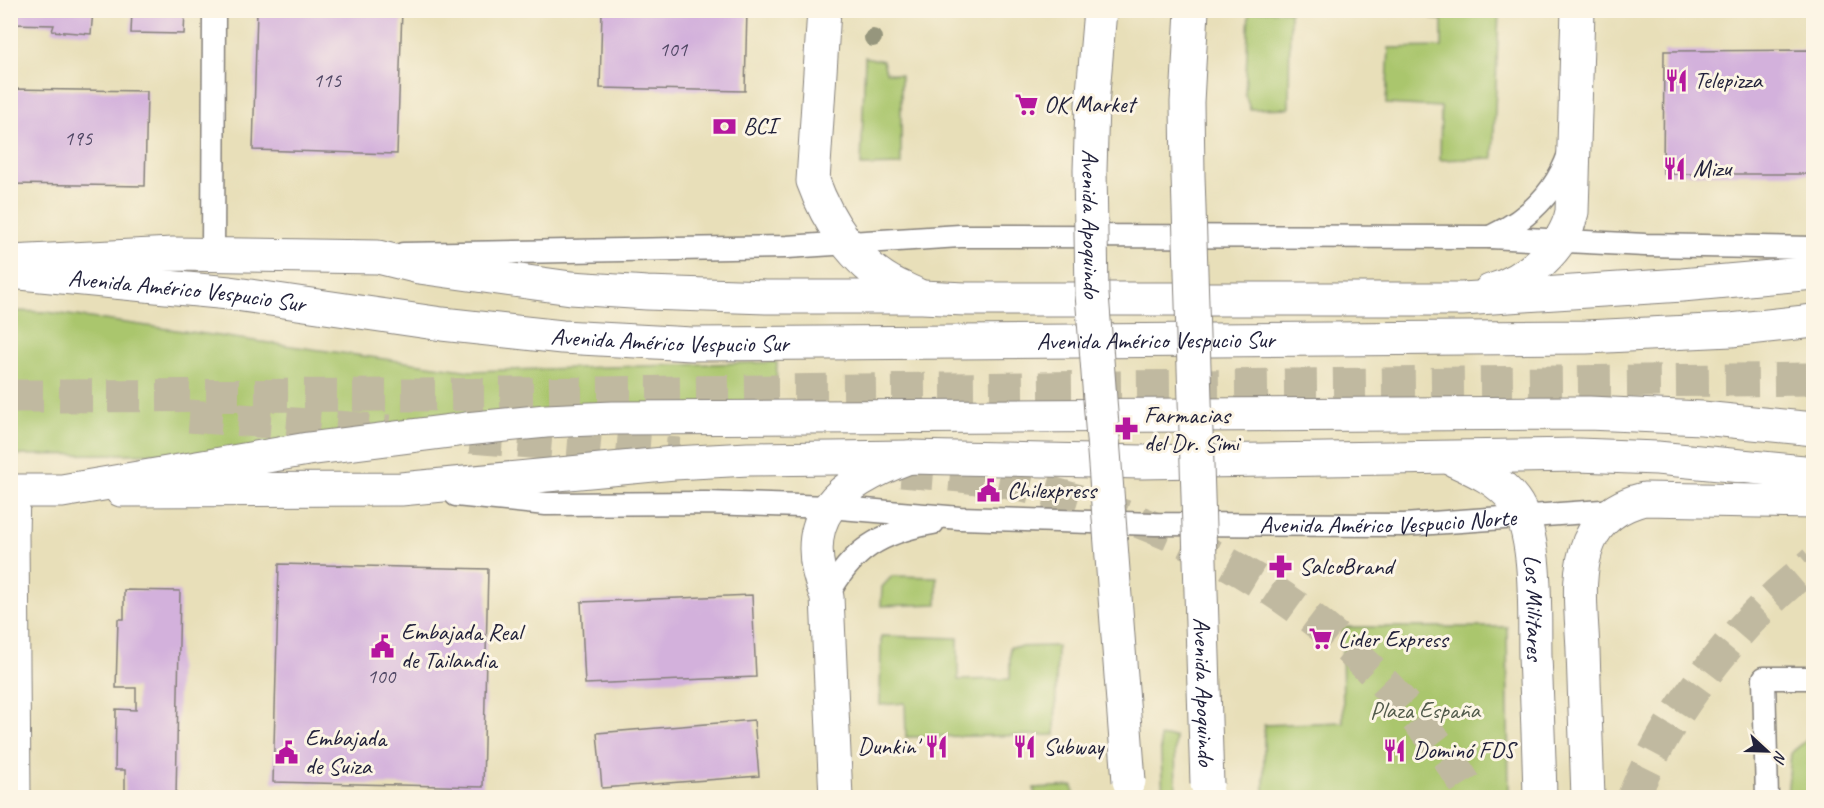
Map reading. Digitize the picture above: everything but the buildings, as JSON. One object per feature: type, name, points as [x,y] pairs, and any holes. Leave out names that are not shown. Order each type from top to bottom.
[{"type":"main road","points":[[824,10],[813,181],[832,224],[867,265],[890,282],[922,297]]},
{"type":"main road","name":"Avenida Apoquindo","points":[[1101,10],[1092,105],[1090,170],[1092,294],[1130,789]]},
{"type":"main road","name":"Avenida Apoquindo","points":[[1192,10],[1187,102],[1188,176],[1208,791]]},
{"type":"main road","points":[[1462,299],[1502,288],[1530,272],[1559,242],[1568,228],[1572,212],[1578,10]]},
{"type":"main road","name":"Avenida Américo Vespucio Sur","points":[[10,262],[213,254],[378,257],[419,267],[571,288],[766,297],[1462,299]]},
{"type":"main road","name":"Avenida Américo Vespucio Sur","points":[[10,272],[198,289],[442,324],[562,337],[692,344],[1335,340],[1648,335],[1731,330],[1814,321]]},
{"type":"main road","points":[[1462,299],[1682,285],[1814,273]]},
{"type":"main road","points":[[62,491],[308,449],[466,429],[546,421],[614,418],[1589,413],[1702,417],[1814,429]]},
{"type":"main road","points":[[14,798],[12,491],[401,489],[674,463],[961,456],[1142,462],[1578,455],[1657,458],[1814,473]]},
{"type":"main road","points":[[836,798],[827,597],[819,579],[816,559],[821,523],[828,507],[852,483],[884,466],[909,457]]},
{"type":"main road","name":"Los Militares","points":[[1450,458],[1491,478],[1514,500],[1522,515],[1531,549],[1540,798]]},
{"type":"main road","name":"Avenida Américo Vespucio Norte","points":[[1616,510],[1630,503],[1660,498],[1814,502]]},
{"type":"main road","name":"Los Militares","points":[[1588,798],[1582,572],[1590,539],[1605,518],[1616,510]]},
{"type":"lane","points":[[213,254],[214,10]]},
{"type":"lane","points":[[1490,237],[1508,229],[1551,190],[1563,170],[1575,135]]},
{"type":"lane","name":"Avenida Américo Vespucio Sur","points":[[378,257],[415,252],[787,247],[960,236],[1490,237]]},
{"type":"lane","points":[[1490,237],[1645,245],[1814,248]]},
{"type":"lane","points":[[401,489],[546,504],[706,503],[828,507],[960,518]]},
{"type":"lane","name":"Avenida Américo Vespucio Norte","points":[[960,518],[1155,524],[1404,525],[1616,510]]},
{"type":"lane","points":[[827,597],[836,578],[850,561],[866,547],[886,535],[909,527],[960,518]]},
{"type":"lane","points":[[1767,798],[1764,678],[1814,678]]},
{"type":"green space","points":[[1249,11],[1290,11],[1289,108],[1250,109],[1245,95]]},
{"type":"green space","points":[[1432,11],[1499,11],[1493,158],[1440,160],[1441,107],[1386,104],[1389,48],[1442,47],[1442,20],[1432,19]]},
{"type":"green space","points":[[865,57],[883,61],[886,72],[901,75],[901,165],[861,166]]},
{"type":"green space","points":[[11,311],[47,312],[471,371],[777,362],[775,407],[315,452],[11,455]]},
{"type":"green space","points":[[892,576],[937,577],[937,604],[881,606],[882,587]]},
{"type":"green space","name":"Plaza España","points":[[1342,627],[1507,627],[1509,797],[1264,797],[1264,725],[1343,722]]},
{"type":"green space","points":[[881,636],[958,638],[958,680],[1010,679],[1010,647],[1057,646],[1055,735],[906,737],[905,703],[880,705]]},
{"type":"green space","points":[[1813,735],[1813,797],[1787,797],[1791,753]]},
{"type":"green space","points":[[1160,737],[1175,737],[1176,797],[1163,797]]},
{"type":"green space","points":[[1073,786],[1074,797],[1035,797],[1034,788]]},
{"type":"tunnel","points":[[10,396],[420,395],[1814,379]]},
{"type":"tunnel","points":[[189,416],[389,431]]},
{"type":"tunnel","points":[[470,437],[679,454]]},
{"type":"tunnel","points":[[901,471],[996,481],[1064,496],[1169,534],[1220,559],[1268,588],[1314,620],[1356,656],[1428,732],[1457,771],[1473,798]]},
{"type":"tunnel","points":[[1633,798],[1664,736],[1702,678],[1750,620],[1814,562]]},
{"type":"place","name":"Telepizza","points":[[1676,80]]},
{"type":"place","name":"OK Market","points":[[1026,104]]},
{"type":"place","name":"BCI","points":[[725,126]]},
{"type":"place","name":"Mizu","points":[[1675,168]]},
{"type":"place","name":"Farmacias del Dr. Simi","points":[[1126,429]]},
{"type":"place","name":"Chilexpress","points":[[989,490]]},
{"type":"place","name":"SalcoBrand","points":[[1281,566]]},
{"type":"place","name":"Lider Express","points":[[1320,639]]},
{"type":"place","name":"Embajada Real de Tailandia","points":[[383,646]]},
{"type":"place","name":"Dunkin'","points":[[936,746]]},
{"type":"place","name":"Subway","points":[[1025,746]]},
{"type":"place","name":"Dominó FDS","points":[[1395,750]]},
{"type":"place","name":"Embajada de Suiza","points":[[287,752]]}]
